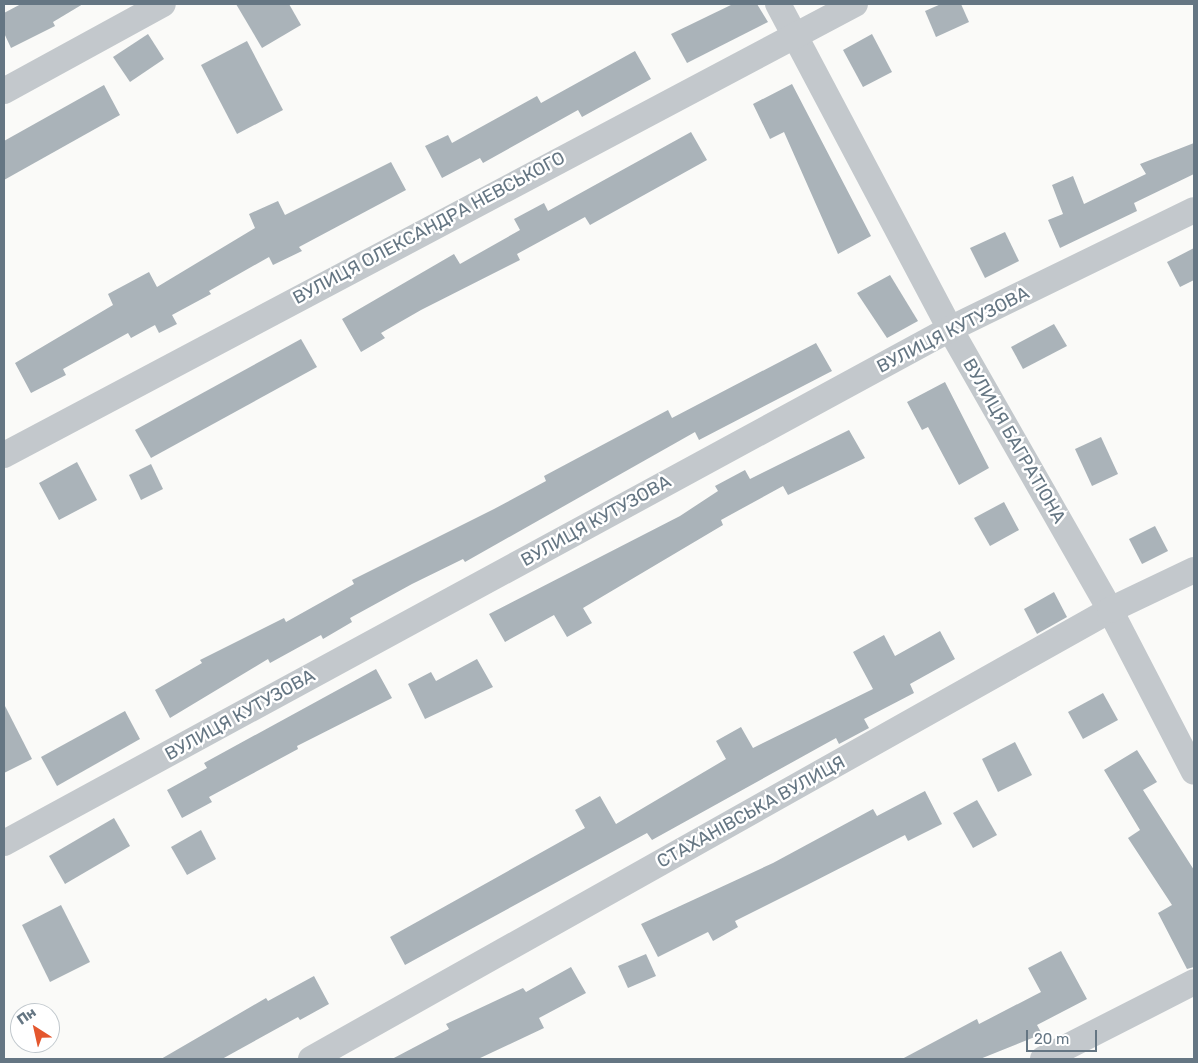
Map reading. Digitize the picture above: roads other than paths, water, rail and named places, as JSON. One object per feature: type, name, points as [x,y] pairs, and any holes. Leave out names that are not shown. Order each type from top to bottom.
[{"type":"street","points":[[4,91],[163,4]]},
{"type":"street","name":"ВУЛИЦЯ БАГРАТІОНА","points":[[778,4],[950,329],[1110,610],[1194,772]]},
{"type":"street","name":"ВУЛИЦЯ ОЛЕКСАНДРА НЕВСЬКОГО","points":[[4,455],[793,34],[855,4]]},
{"type":"street","name":"ВУЛИЦЯ КУТУЗОВА","points":[[4,843],[950,329],[1194,210]]},
{"type":"street","name":"СТАХАНІВСЬКА ВУЛИЦЯ","points":[[311,1059],[1110,610],[1194,570]]},
{"type":"street","points":[[1043,1059],[1194,982]]}]
